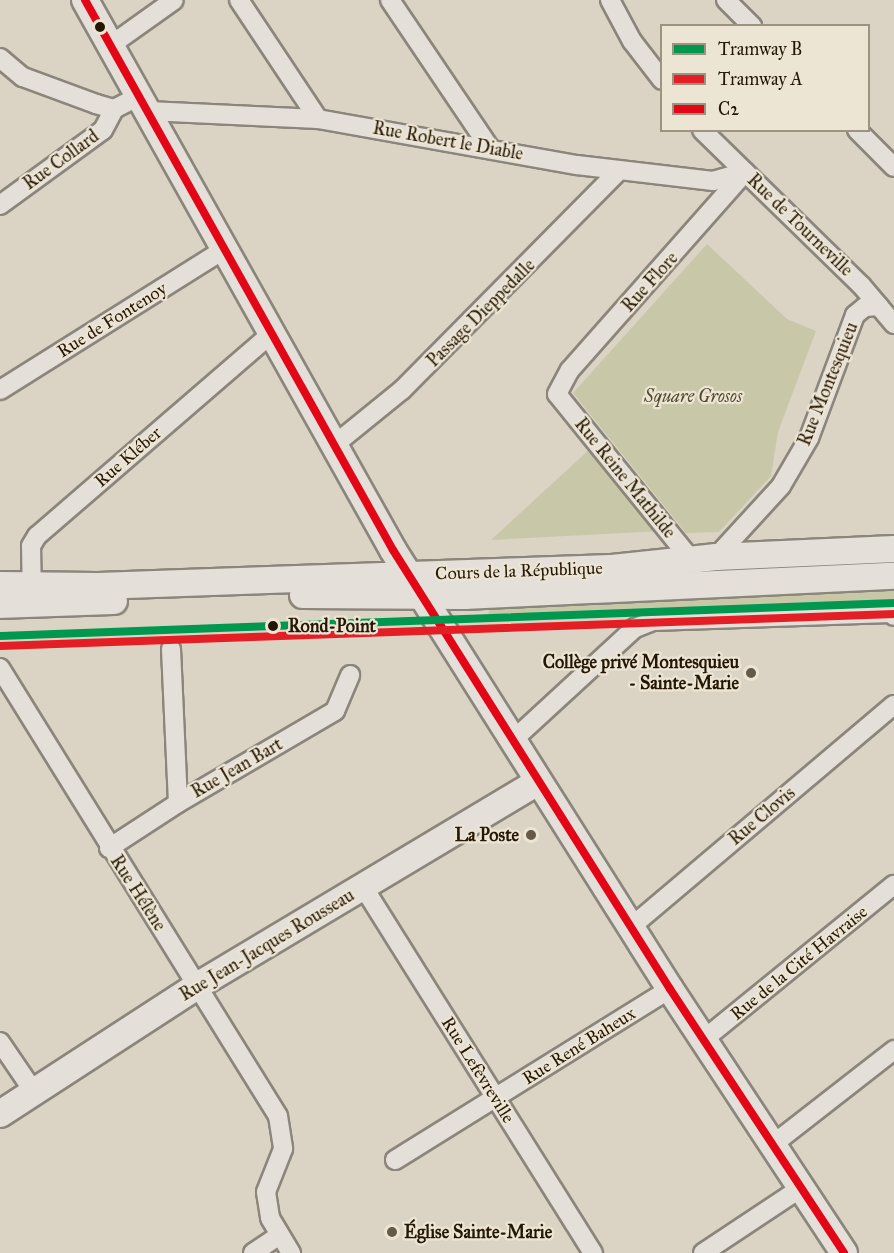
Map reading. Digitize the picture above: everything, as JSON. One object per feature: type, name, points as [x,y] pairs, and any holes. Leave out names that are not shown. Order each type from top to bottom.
[{"type":"main road","points":[[85,0],[415,585],[670,989],[844,1253]]},
{"type":"main road","name":"Cours de la République","points":[[0,585],[32,594],[272,593],[415,585],[704,560],[894,549]]},
{"type":"main road","name":"Cours de la République","points":[[415,585],[464,596],[894,576]]},
{"type":"main road","name":"Cours de la République","points":[[0,605],[32,594]]},
{"type":"main road","name":"Rue Jean-Jacques Rousseau","points":[[0,1114],[197,986],[538,782]]},
{"type":"street","points":[[111,45],[174,0]]},
{"type":"street","points":[[239,0],[318,119]]},
{"type":"street","points":[[390,0],[489,147]]},
{"type":"street","points":[[610,0],[632,41],[660,77]]},
{"type":"street","points":[[726,0],[750,24]]},
{"type":"street","points":[[0,58],[23,77],[114,109],[144,103]]},
{"type":"street","name":"Rue Robert le Diable","points":[[144,103],[318,119],[619,171],[713,181],[745,172]]},
{"type":"street","name":"Rue Collard","points":[[0,205],[103,130],[114,109]]},
{"type":"street","name":"Rue de Tourneville","points":[[704,132],[879,306],[894,324]]},
{"type":"street","points":[[859,132],[894,167]]},
{"type":"street","name":"Passage Dieppedalle","points":[[334,445],[402,390],[619,171]]},
{"type":"street","name":"Rue Flore","points":[[557,394],[570,370],[745,172]]},
{"type":"street","name":"Rue de Fontenoy","points":[[0,390],[225,249]]},
{"type":"street","name":"Rue Montesquieu","points":[[704,560],[781,486],[809,438],[855,315],[865,308],[879,306]]},
{"type":"street","name":"Rue Kléber","points":[[32,594],[31,546],[37,536],[272,333]]},
{"type":"street","name":"Rue Reine Mathilde","points":[[557,394],[704,560]]},
{"type":"street","points":[[512,741],[635,628],[653,621],[891,613],[894,616]]},
{"type":"street","points":[[171,649],[178,802]]},
{"type":"street","name":"Rue Hélène","points":[[0,669],[109,848],[278,1116],[284,1149],[267,1192],[270,1218],[280,1235]]},
{"type":"street","name":"Rue Jean Bart","points":[[109,848],[178,802],[335,711],[350,675]]},
{"type":"street","name":"Rue Clovis","points":[[631,927],[894,705]]},
{"type":"street","name":"Rue de la Cité Havraise","points":[[703,1040],[894,885]]},
{"type":"street","name":"Rue Lefèvreville","points":[[364,888],[593,1253]]},
{"type":"street","name":"Rue René Baheux","points":[[395,1160],[670,989]]},
{"type":"street","points":[[0,1042],[34,1092]]},
{"type":"street","points":[[772,1145],[894,1050]]},
{"type":"street","points":[[703,1253],[801,1188]]},
{"type":"street","points":[[253,1253],[280,1235],[291,1253]]},
{"type":"green space","name":"Square Grosos","points":[[707,244],[787,319],[816,331],[778,432],[771,476],[719,532],[686,533],[573,393]]},
{"type":"green space","points":[[592,447],[662,531],[491,540]]},
{"type":"green space","points":[[894,591],[894,607],[486,621],[490,607]]},
{"type":"tram line","name":"B","points":[[0,636],[894,603]]},
{"type":"tram line","name":"A","points":[[0,646],[894,614]]},
{"type":"transit line","name":"C2","points":[[85,0],[393,550],[670,989],[844,1253]]},
{"type":"place","name":"Rond-Point","points":[[273,626]]},
{"type":"place","name":"Collège privé Montesquieu - Sainte-Marie","points":[[751,673]]},
{"type":"place","name":"La Poste","points":[[531,835]]},
{"type":"place","name":"Église Sainte-Marie","points":[[392,1232]]}]
